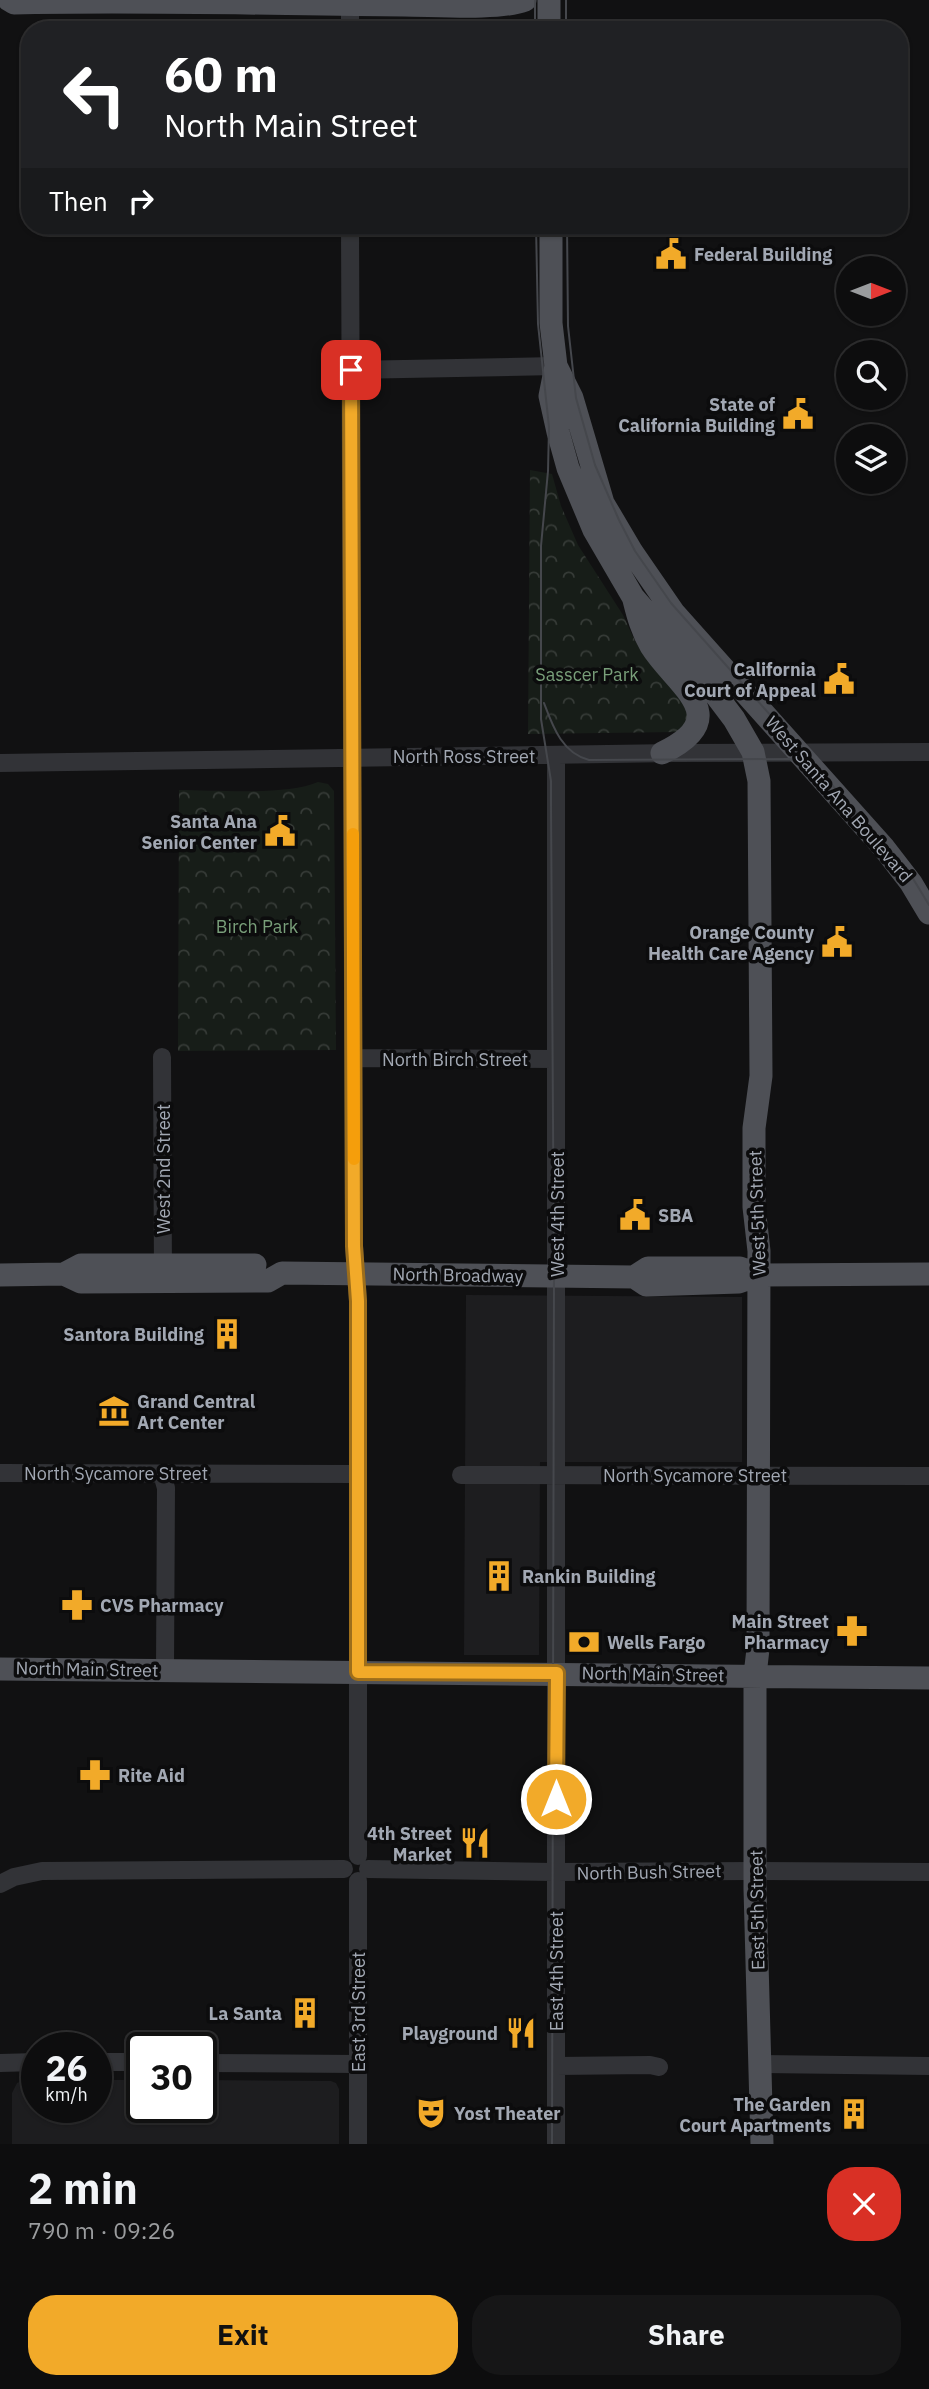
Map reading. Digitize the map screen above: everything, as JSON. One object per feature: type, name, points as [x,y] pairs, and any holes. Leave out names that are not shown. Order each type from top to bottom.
[{"type":"main road","points":[[9,0],[14,3],[350,5],[514,5],[525,0]]},
{"type":"main road","points":[[549,0],[549,21]]},
{"type":"main road","name":"West Santa Ana Boulevard","points":[[551,235],[551,323],[556,366],[550,396],[568,468],[594,530],[633,597],[720,700],[753,752]]},
{"type":"main road","name":"West Santa Ana Boulevard","points":[[556,366],[572,398],[603,503],[632,552],[674,613],[801,753],[898,866],[921,897],[929,913]]},
{"type":"main road","points":[[633,597],[642,631],[652,648],[691,694],[698,710],[695,726],[683,743],[662,753]]},
{"type":"main road","name":"West 5th Street","points":[[753,752],[759,781],[761,1076],[754,1128],[754,1207],[759,1251],[758,1649],[755,1675]]},
{"type":"main road","name":"North Broadway","points":[[0,1275],[64,1275],[81,1282],[163,1273],[268,1281],[282,1273],[557,1276],[634,1278],[646,1285],[739,1282],[759,1275],[929,1274]]},
{"type":"main road","name":"North Main Street","points":[[0,1669],[929,1678]]},
{"type":"main road","name":"East 5th Street","points":[[755,1675],[755,1871],[762,2144]]},
{"type":"street","points":[[350,5],[350,21]]},
{"type":"street","name":"East 3rd Street","points":[[350,235],[358,1474],[358,2144]]},
{"type":"street","points":[[351,370],[556,366]]},
{"type":"street","name":"North Ross Street","points":[[0,763],[662,753],[929,752]]},
{"type":"street","name":"West 4th Street","points":[[556,755],[557,1673]]},
{"type":"street","name":"West 2nd Street","points":[[162,1057],[163,1273]]},
{"type":"street","name":"North Birch Street","points":[[354,1058],[556,1059]]},
{"type":"street","name":"North Sycamore Street","points":[[0,1473],[358,1474]]},
{"type":"street","points":[[162,1474],[166,1488],[165,1670]]},
{"type":"street","name":"North Sycamore Street","points":[[461,1475],[929,1476]]},
{"type":"street","name":"East 4th Street","points":[[556,2144],[557,1673]]},
{"type":"street","name":"North Bush Street","points":[[0,1884],[14,1877],[54,1870],[929,1872]]},
{"type":"street","points":[[0,2063],[21,2062]]},
{"type":"street","points":[[217,2063],[358,2064]]},
{"type":"street","points":[[760,2064],[929,2066]]},
{"type":"street","points":[[556,2066],[659,2067]]},
{"type":"shaded area","points":[[466,1295],[742,1297],[742,1462],[540,1462],[539,1655],[464,1655]]},
{"type":"shaded area","points":[[112,2080],[126,2080],[126,2123],[217,2123],[217,2080],[331,2081],[336,2083],[339,2089],[339,2144],[12,2144],[12,2093],[17,2083],[21,2082],[21,2123],[112,2123]]},
{"type":"green space","name":"Sasscer Park","points":[[530,470],[552,474],[561,506],[578,545],[623,615],[635,641],[689,707],[688,721],[677,732],[528,734]]},
{"type":"green space","name":"Birch Park","points":[[318,782],[328,784],[334,791],[336,1050],[178,1051],[179,790],[269,791]]},
{"type":"tram line","points":[[535,0],[535,21]]},
{"type":"tram line","points":[[566,0],[566,21]]},
{"type":"tram line","points":[[536,235],[538,324],[549,427],[541,546],[541,719],[551,781],[554,1276],[552,2144]]},
{"type":"tram line","points":[[567,235],[568,326],[576,398],[595,465],[635,551],[671,603],[909,872],[929,905]]},
{"type":"tram line","points":[[544,703],[555,730],[565,745],[572,752],[589,760],[788,759],[798,760],[815,768]]},
{"type":"slow traffic","points":[[353,834],[354,1159]]},
{"type":"place","name":"Federal Building","points":[[671,254]]},
{"type":"place","name":"State of California Building","points":[[798,414]]},
{"type":"place","name":"California Court of Appeal","points":[[839,679]]},
{"type":"place","name":"Santa Ana Senior Center","points":[[280,831]]},
{"type":"place","name":"Orange County Health Care Agency","points":[[837,942]]},
{"type":"place","name":"SBA","points":[[635,1215]]},
{"type":"place","name":"Santora Building","points":[[227,1334]]},
{"type":"place","name":"Grand Central Art Center","points":[[114,1411]]},
{"type":"place","name":"Rankin Building","points":[[499,1576]]},
{"type":"place","name":"CVS Pharmacy","points":[[77,1605]]},
{"type":"place","name":"Main Street Pharmacy","points":[[852,1631]]},
{"type":"place","name":"Wells Fargo","points":[[584,1642]]},
{"type":"place","name":"Rite Aid","points":[[95,1775]]},
{"type":"place","name":"4th Street Market","points":[[475,1843]]},
{"type":"place","name":"La Santa","points":[[305,2013]]},
{"type":"place","name":"Playground","points":[[521,2033]]},
{"type":"place","name":"Yost Theater","points":[[431,2113]]},
{"type":"place","name":"The Garden Court Apartments","points":[[854,2114]]},
{"type":"route","points":[[351,370],[358,1672],[557,1673],[556,1799]]}]
